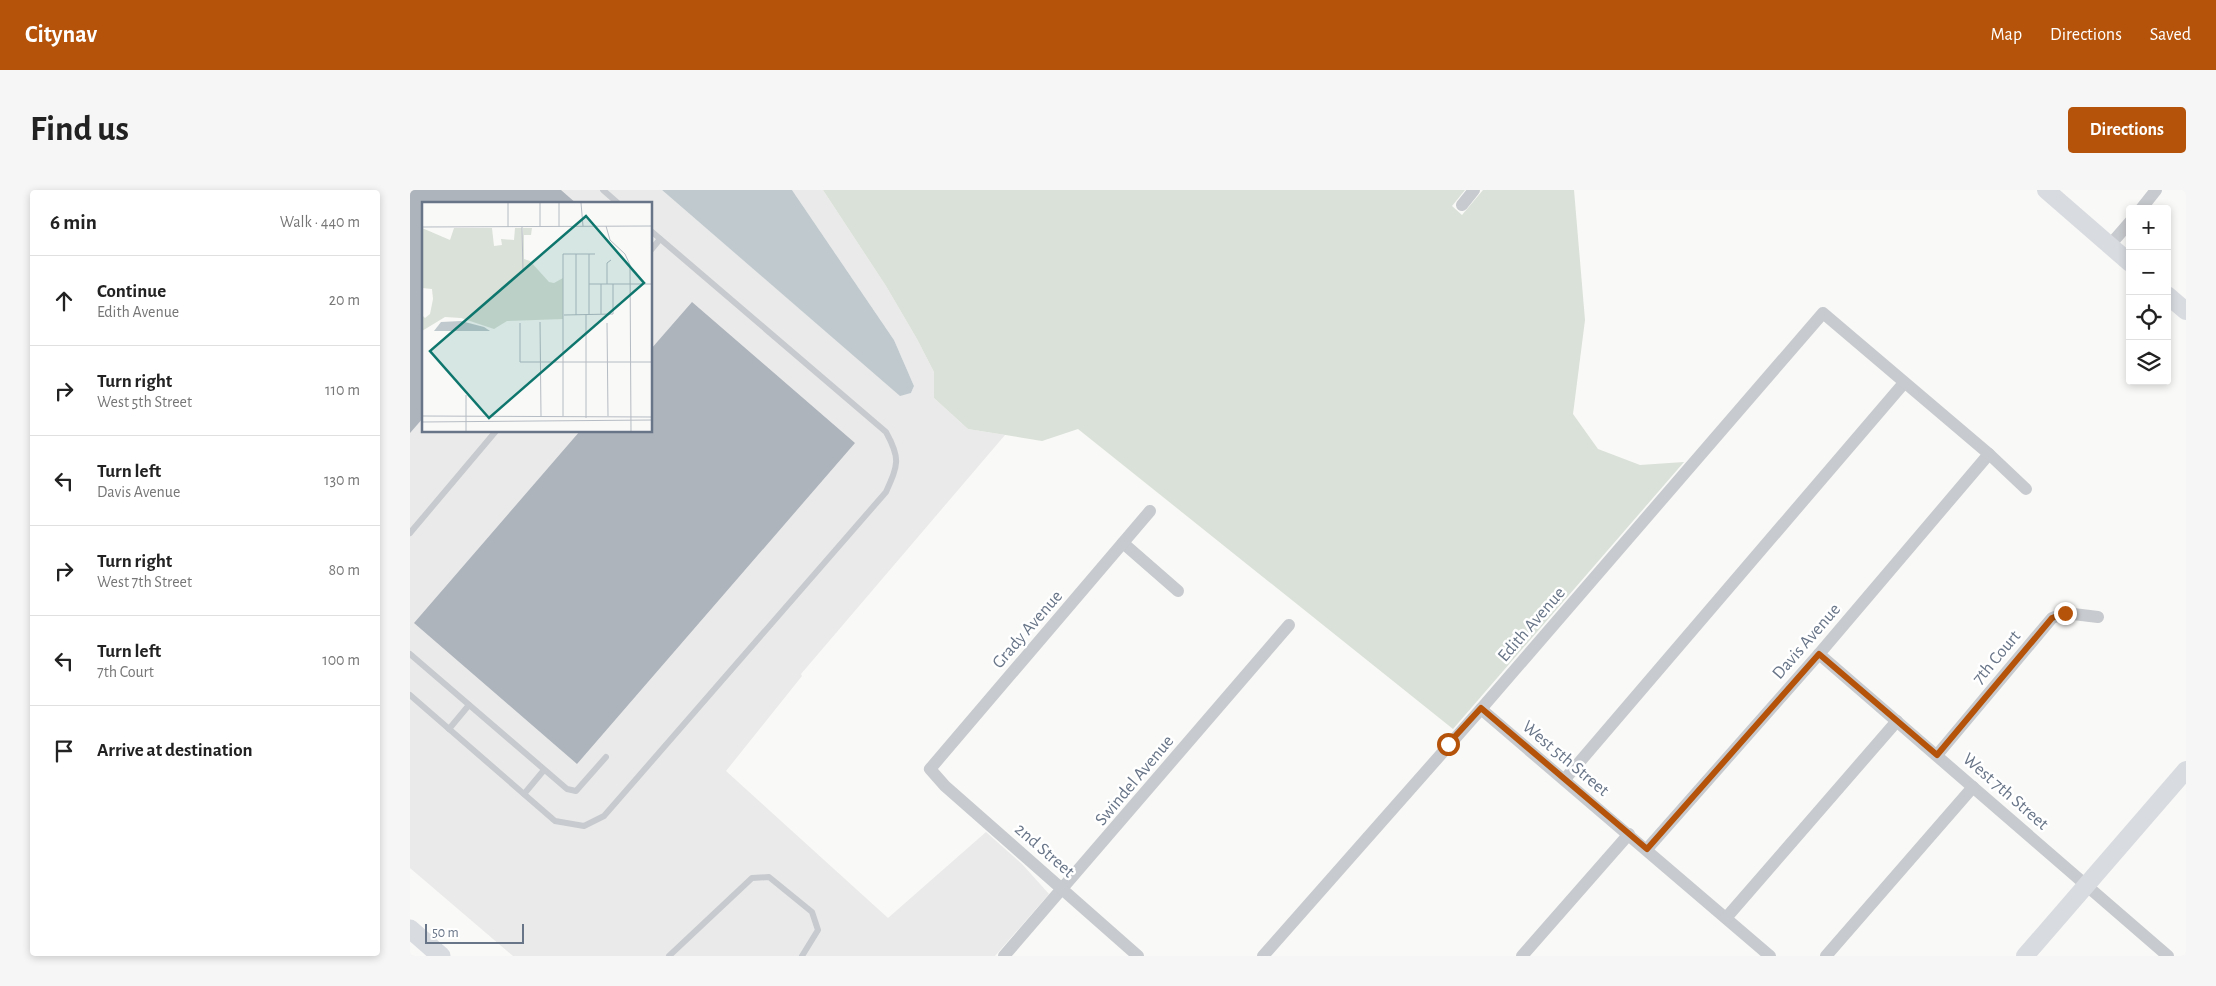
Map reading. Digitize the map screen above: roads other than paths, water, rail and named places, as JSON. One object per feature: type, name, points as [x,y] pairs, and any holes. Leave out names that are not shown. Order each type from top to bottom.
[{"type":"main road","points":[[410,929],[441,956]]},
{"type":"street","points":[[1462,205],[1474,190]]},
{"type":"street","points":[[2046,190],[2126,259]]},
{"type":"street","points":[[2143,205],[2156,190]]},
{"type":"street","points":[[2110,245],[2126,227]]},
{"type":"street","points":[[2171,298],[2186,311]]},
{"type":"street","name":"Edith Avenue","points":[[1263,956],[1481,708],[1823,313],[1904,383]]},
{"type":"street","points":[[1565,779],[1904,383],[2026,489]]},
{"type":"street","name":"Davis Avenue","points":[[1647,849],[1819,654],[1988,454]]},
{"type":"street","name":"Grady Avenue","points":[[930,769],[1150,511]]},
{"type":"street","points":[[1122,543],[1178,591]]},
{"type":"street","name":"7th Court","points":[[1937,755],[2052,618],[2065,613],[2098,617]]},
{"type":"street","name":"Swindel Avenue","points":[[1004,956],[1063,890],[1289,625]]},
{"type":"street","name":"West 7th Street","points":[[1819,654],[2168,956]]},
{"type":"street","name":"West 5th Street","points":[[1481,708],[1647,849]]},
{"type":"street","points":[[1726,918],[1897,721]]},
{"type":"street","name":"2nd Street","points":[[930,769],[946,786],[1138,956]]},
{"type":"street","points":[[2026,956],[2186,770]]},
{"type":"street","points":[[1826,956],[1973,787]]},
{"type":"street","points":[[1522,956],[1629,834]]},
{"type":"street","points":[[1647,849],[1770,956]]},
{"type":"lane","points":[[603,190],[617,202]]},
{"type":"lane","points":[[410,695],[555,821],[584,826],[604,816],[886,492],[896,472],[896,450],[886,432],[652,232]]},
{"type":"lane","points":[[652,249],[660,239]]},
{"type":"lane","points":[[410,533],[495,432]]},
{"type":"lane","points":[[410,654],[566,789],[576,791],[606,757]]},
{"type":"lane","points":[[449,729],[469,705]]},
{"type":"lane","points":[[524,794],[544,770]]},
{"type":"lane","points":[[669,956],[752,878],[769,877],[812,912],[818,930],[802,956]]}]
